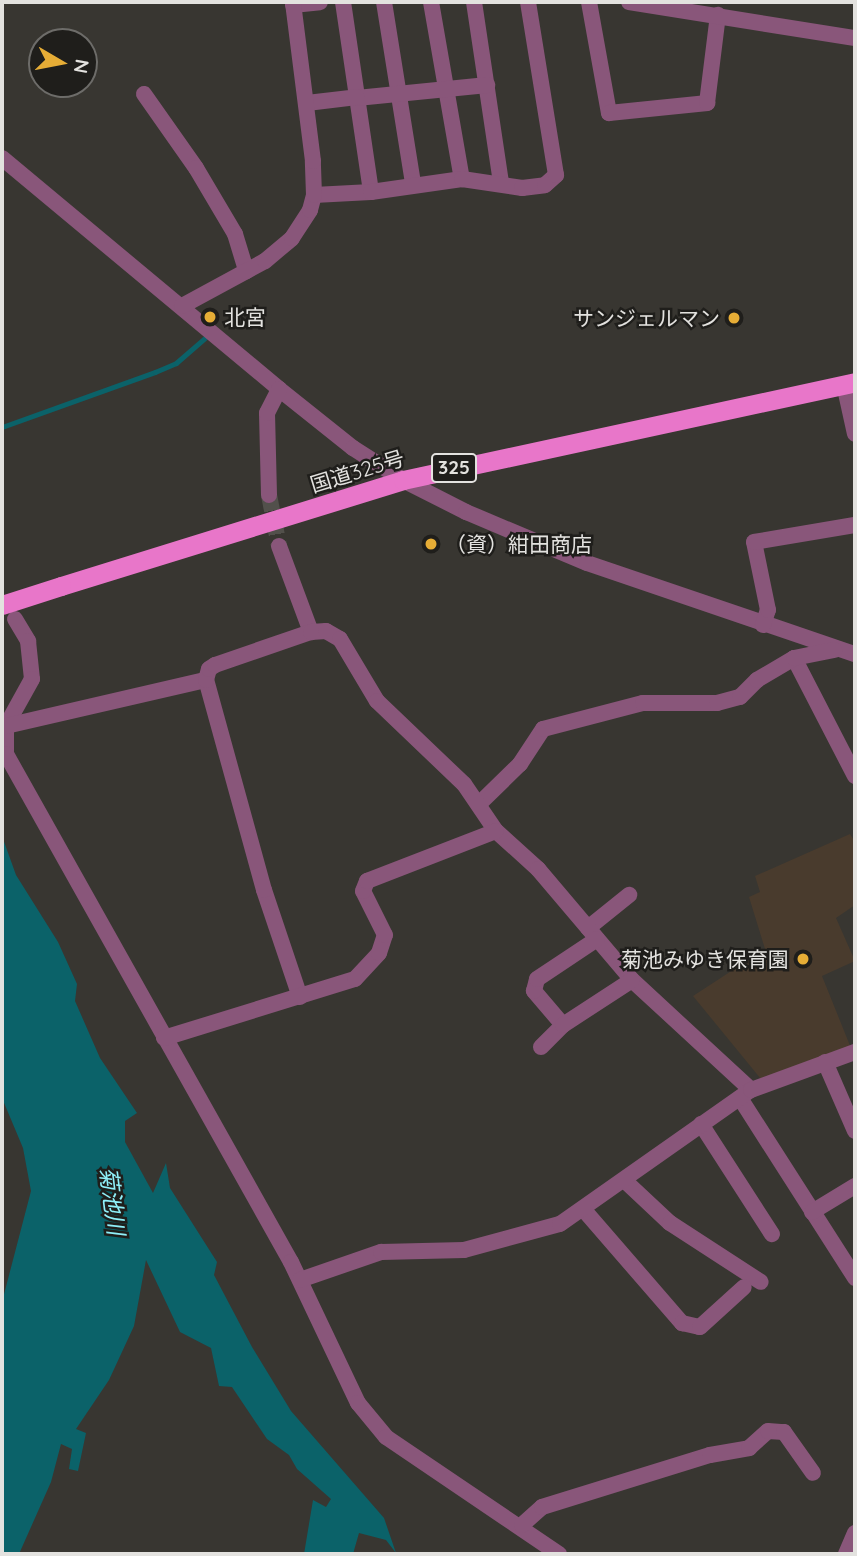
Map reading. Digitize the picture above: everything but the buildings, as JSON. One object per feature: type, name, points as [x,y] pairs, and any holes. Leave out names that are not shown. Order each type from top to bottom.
[{"type":"highway","name":"国道325号","points":[[8,612],[61,586],[403,480],[850,383]]},
{"type":"street","points":[[183,306],[246,271],[292,238],[314,195],[307,103],[293,4],[320,2]]},
{"type":"street","points":[[343,2],[371,192]]},
{"type":"street","points":[[384,2],[414,184]]},
{"type":"street","points":[[431,2],[462,179]]},
{"type":"street","points":[[474,2],[501,183]]},
{"type":"street","points":[[314,195],[371,192],[462,179],[522,188],[545,185],[556,175],[528,2]]},
{"type":"street","points":[[589,2],[609,113],[707,103],[718,15]]},
{"type":"street","points":[[629,2],[855,38]]},
{"type":"street","points":[[307,103],[487,85]]},
{"type":"street","points":[[144,94],[196,168],[235,234],[246,271]]},
{"type":"street","points":[[2,158],[183,306],[279,389],[353,448],[403,480],[587,563],[836,650],[855,654]]},
{"type":"street","points":[[850,383],[855,434]]},
{"type":"street","points":[[269,495],[267,413],[279,389]]},
{"type":"street","points":[[763,625],[768,610],[754,542],[855,525]]},
{"type":"street","points":[[279,545],[311,632]]},
{"type":"street","points":[[8,612],[28,641],[32,679],[6,726],[6,754],[300,1280],[338,1364],[371,1421],[407,1453],[522,1525],[559,1554]]},
{"type":"street","points":[[300,997],[264,890],[206,680],[209,669],[215,665],[311,632],[326,631],[340,639],[377,701],[480,803],[496,831],[538,869],[632,980],[746,1094],[812,1212],[855,1278]]},
{"type":"street","points":[[480,803],[520,764],[543,729],[643,703],[717,703],[740,697],[757,680],[794,658],[836,650]]},
{"type":"street","points":[[794,658],[855,776]]},
{"type":"street","points":[[6,726],[206,680]]},
{"type":"street","points":[[164,1038],[355,979],[379,953],[385,935],[363,891],[367,881],[496,831]]},
{"type":"street","points":[[564,1025],[534,991],[537,979],[592,933],[629,895]]},
{"type":"street","points":[[541,1047],[564,1025],[632,980]]},
{"type":"street","points":[[300,1280],[381,1252],[464,1250],[523,1237],[584,1210],[746,1094],[855,1052]]},
{"type":"street","points":[[825,1062],[855,1131]]},
{"type":"street","points":[[701,1124],[772,1234]]},
{"type":"street","points":[[624,1180],[670,1223],[761,1282]]},
{"type":"street","points":[[812,1212],[855,1186]]},
{"type":"street","points":[[584,1210],[682,1323],[700,1327],[744,1287]]},
{"type":"street","points":[[522,1525],[542,1507],[710,1455],[749,1448],[768,1431],[784,1432],[813,1473]]},
{"type":"street","points":[[849,1551],[855,1533]]},
{"type":"shaded area","name":"菊池みゆき保育園","points":[[850,834],[855,842],[855,905],[836,918],[855,961],[822,976],[853,1053],[765,1084],[693,996],[765,949],[749,897],[760,892],[755,876]]},
{"type":"water","name":"菊池川","points":[[2,836],[16,875],[58,942],[77,984],[75,1001],[100,1058],[137,1113],[125,1121],[125,1142],[153,1193],[166,1163],[170,1188],[217,1262],[214,1275],[252,1347],[291,1411],[384,1518],[396,1553],[386,1540],[359,1533],[353,1554],[304,1554],[313,1500],[326,1507],[331,1499],[297,1469],[289,1455],[267,1439],[232,1387],[219,1386],[211,1348],[180,1332],[146,1260],[134,1326],[109,1380],[76,1429],[86,1433],[78,1471],[69,1469],[72,1449],[61,1444],[51,1482],[19,1554],[2,1554],[2,1302],[31,1191],[23,1148],[2,1098]]},
{"type":"waterway","points":[[2,427],[176,363],[205,338]]},
{"type":"tunnel","points":[[269,495],[279,546]]},
{"type":"place","name":"北宮","points":[[210,317]]},
{"type":"place","name":"サンジェルマン","points":[[734,318]]},
{"type":"place","name":"（資）紺田商店","points":[[431,544]]},
{"type":"place","name":"菊池みゆき保育園","points":[[803,959]]}]
